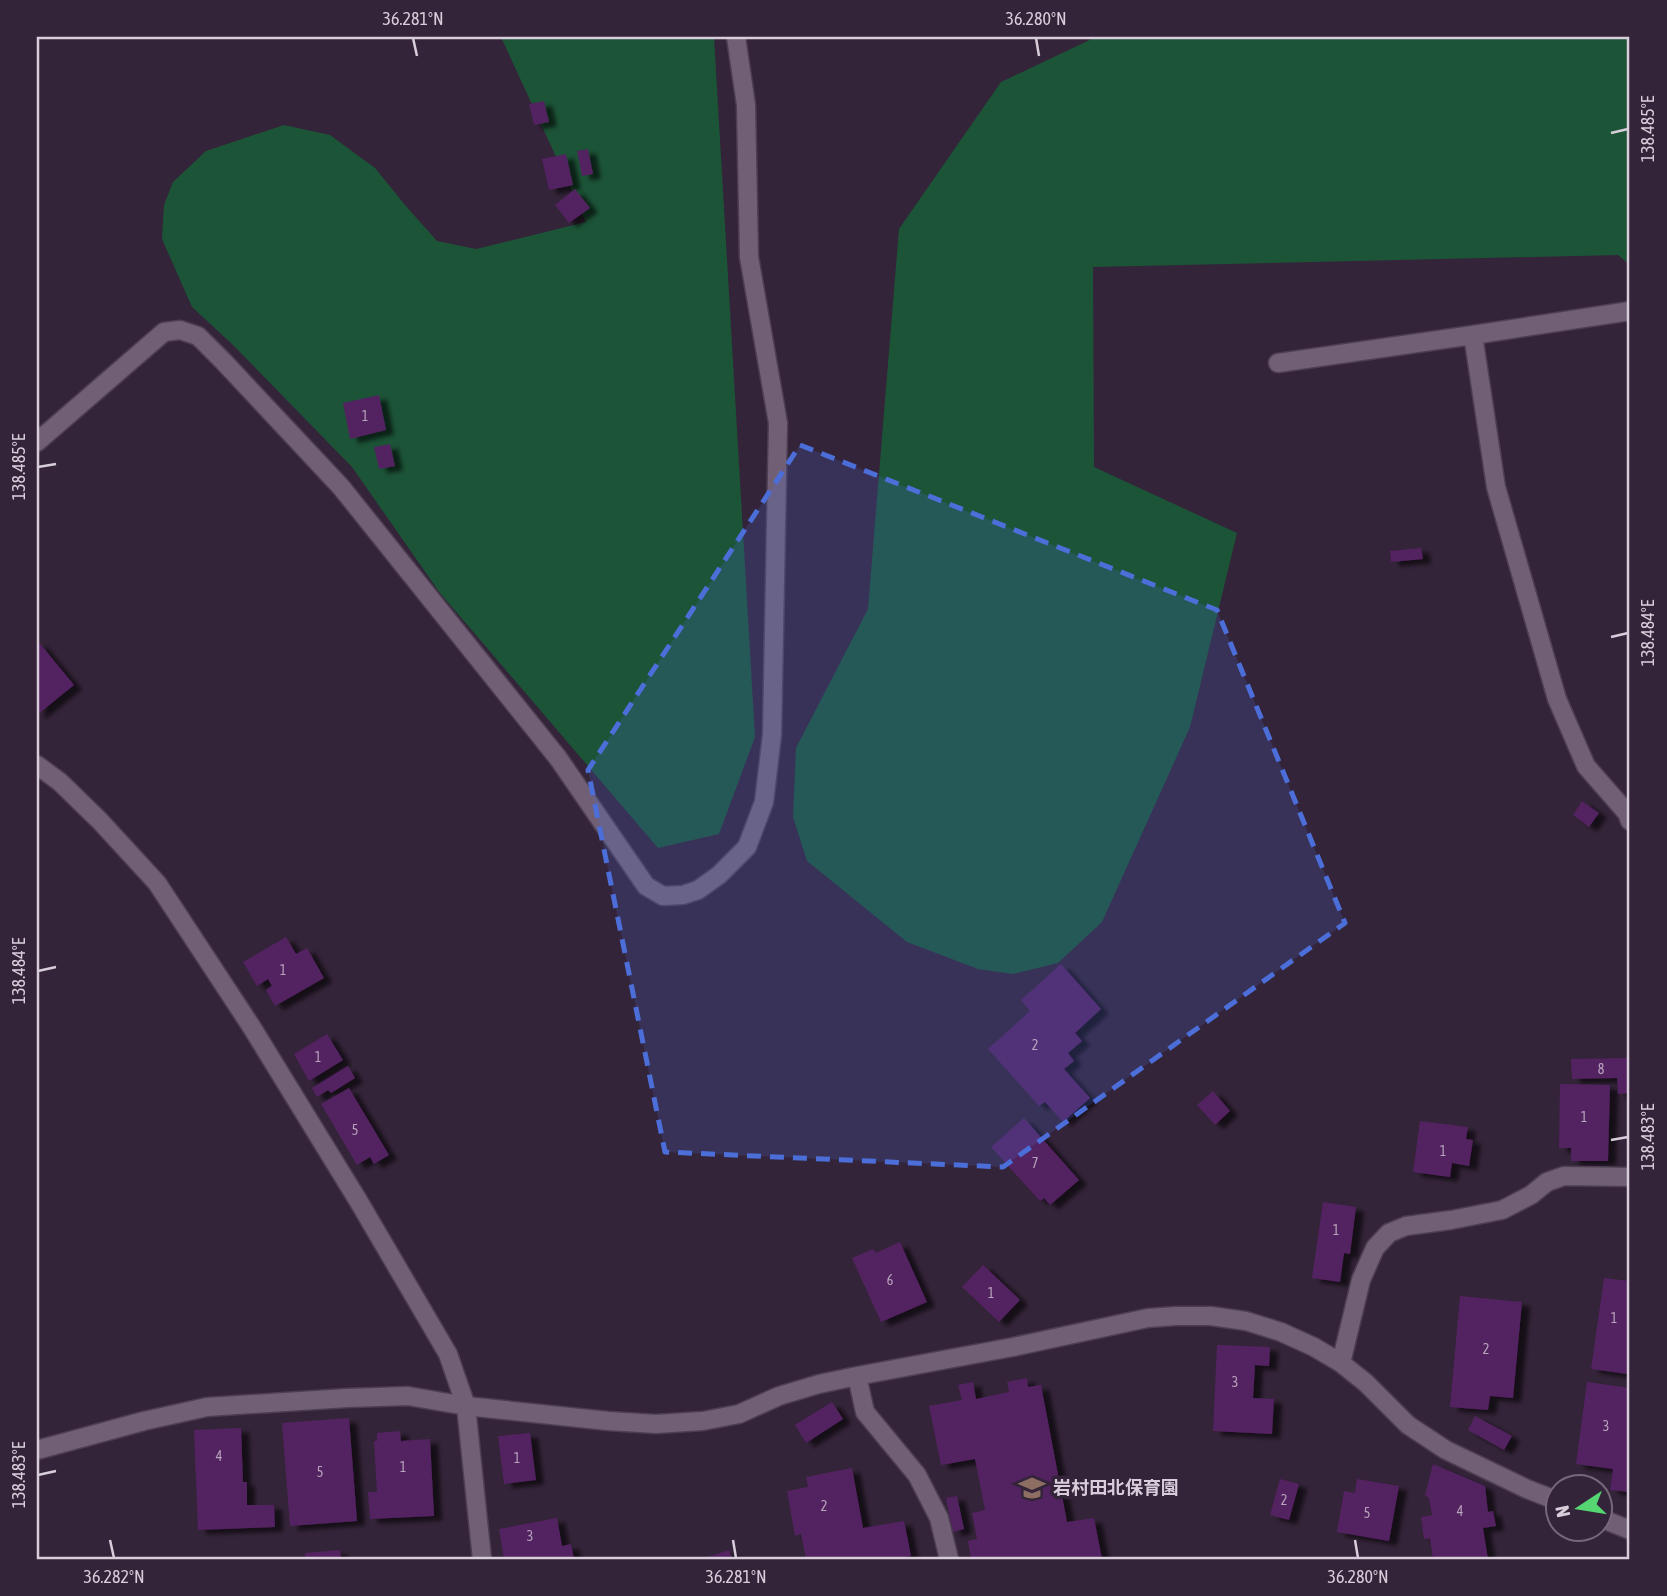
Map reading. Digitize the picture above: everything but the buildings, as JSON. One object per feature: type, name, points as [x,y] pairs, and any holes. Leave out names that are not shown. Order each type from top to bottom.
[{"type":"street","points":[[37,442],[164,332],[180,330],[198,336],[350,498],[558,758],[646,886],[663,896],[683,895],[698,890],[719,875],[747,847],[764,802],[772,735],[778,423],[749,257],[746,105],[736,37]]},
{"type":"street","points":[[1278,363],[1630,311]]},
{"type":"street","points":[[1473,335],[1496,487],[1557,699],[1586,766],[1627,813],[1630,821]]},
{"type":"street","points":[[37,765],[60,782],[100,821],[157,883],[251,1026],[448,1354],[466,1406],[482,1559]]},
{"type":"street","points":[[1341,1363],[1361,1280],[1375,1248],[1389,1233],[1406,1226],[1502,1210],[1531,1195],[1547,1182],[1564,1176],[1630,1177]]},
{"type":"street","points":[[37,1450],[207,1407],[347,1398],[408,1396],[466,1406],[656,1424],[703,1421],[738,1414],[779,1396],[857,1376],[1148,1318],[1176,1315],[1211,1316],[1246,1321],[1314,1347],[1341,1363],[1366,1383],[1408,1426],[1436,1444],[1544,1495]]},
{"type":"street","points":[[857,1376],[864,1412],[916,1475],[939,1518],[949,1559]]},
{"type":"highlighted area","points":[[800,445],[1217,610],[1345,923],[1003,1167],[665,1152],[588,770]]},
{"type":"green space","points":[[501,37],[714,37],[755,737],[719,834],[658,848],[440,593],[352,467],[233,345],[192,307],[162,239],[164,205],[173,182],[206,151],[284,125],[330,135],[375,168],[437,241],[476,249],[586,222]]},
{"type":"green space","points":[[1096,37],[1630,37],[1630,265],[1618,255],[1093,267],[1094,467],[1237,533],[1190,727],[1102,922],[1058,963],[1013,974],[978,969],[907,942],[807,861],[793,817],[796,748],[868,609],[899,229],[1001,82]]},
{"type":"place","name":"岩村田北保育園","points":[[1032,1488]]}]
